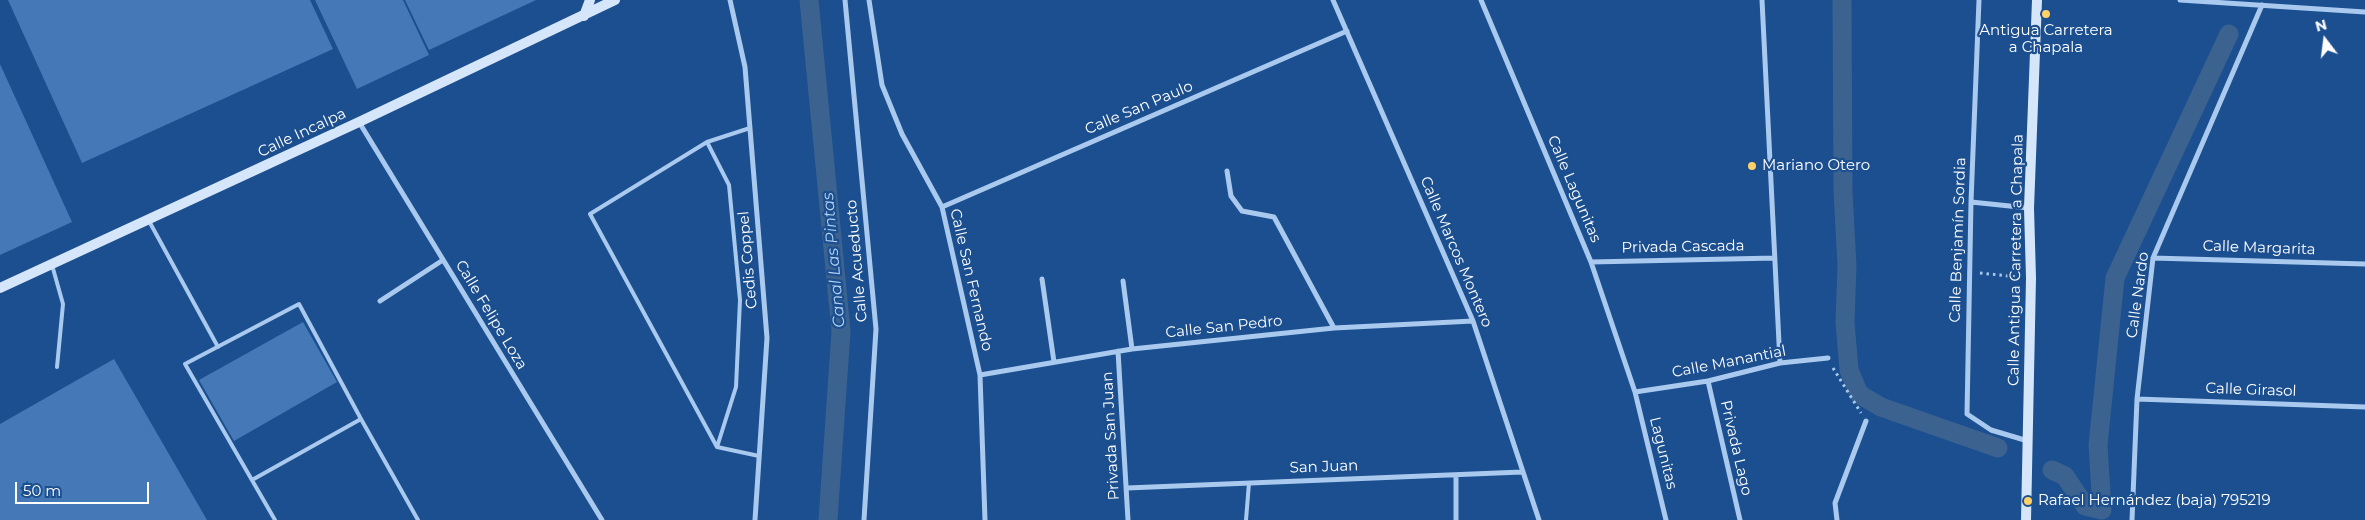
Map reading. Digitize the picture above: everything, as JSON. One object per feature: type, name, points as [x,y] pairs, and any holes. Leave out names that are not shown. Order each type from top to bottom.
[{"type":"street","points":[[584,16],[590,0]]},
{"type":"street","name":"Calle Incalpa","points":[[0,288],[149,221],[615,0]]},
{"type":"street","name":"Cedis Coppel","points":[[730,0],[745,67],[767,338],[755,520]]},
{"type":"street","name":"Calle Acueducto","points":[[845,0],[876,329],[864,520]]},
{"type":"street","name":"Calle San Fernando","points":[[869,0],[882,85],[902,134],[942,207],[980,375],[985,520]]},
{"type":"street","name":"Calle Marcos Montero","points":[[1333,0],[1473,321],[1539,520]]},
{"type":"street","name":"Calle Lagunitas","points":[[1481,0],[1591,262],[1635,392]]},
{"type":"street","points":[[1762,0],[1780,363]]},
{"type":"street","name":"Calle Benjamín Sordia","points":[[1980,0],[1971,202],[1967,414],[1991,430],[2028,440]]},
{"type":"street","name":"Calle Antigua Carretera a Chapala","points":[[2026,520],[2031,278],[2029,208],[2037,0]]},
{"type":"street","points":[[2180,0],[2365,12]]},
{"type":"street","name":"Calle Nardo","points":[[2132,520],[2137,399],[2153,258],[2262,5]]},
{"type":"street","name":"Calle San Paulo","points":[[942,207],[1346,31]]},
{"type":"street","name":"Calle Felipe Loza","points":[[359,122],[602,520]]},
{"type":"street","points":[[1227,171],[1231,196],[1242,211],[1274,217],[1334,328]]},
{"type":"street","points":[[1971,202],[2029,208]]},
{"type":"street","name":"Privada Cascada","points":[[1591,262],[1775,258]]},
{"type":"street","name":"Calle Margarita","points":[[2153,258],[2365,264]]},
{"type":"street","points":[[380,301],[443,260]]},
{"type":"street","points":[[1042,279],[1054,362]]},
{"type":"street","points":[[1124,281],[1132,349]]},
{"type":"street","name":"Calle San Pedro","points":[[980,375],[1132,349],[1334,328],[1473,321]]},
{"type":"street","name":"Privada San Juan","points":[[1118,351],[1128,520]]},
{"type":"street","name":"Calle Manantial","points":[[1635,392],[1708,381],[1780,363],[1828,358]]},
{"type":"street","name":"Privada Lago","points":[[1708,381],[1740,520]]},
{"type":"street","name":"Lagunitas","points":[[1635,392],[1666,520]]},
{"type":"street","name":"Calle Girasol","points":[[2137,399],[2365,407]]},
{"type":"street","points":[[1837,520],[1836,503],[1866,421]]},
{"type":"street","name":"San Juan","points":[[1127,488],[1522,472]]},
{"type":"street","points":[[1456,475],[1456,520]]},
{"type":"lane","points":[[750,128],[707,142],[590,214],[717,447],[759,456]]},
{"type":"lane","points":[[707,142],[729,185],[740,300],[736,387],[717,447]]},
{"type":"lane","points":[[149,221],[218,347]]},
{"type":"lane","points":[[52,265],[63,304],[57,367]]},
{"type":"lane","points":[[275,520],[185,364],[299,304],[360,419],[418,520]]},
{"type":"lane","points":[[252,480],[360,419]]},
{"type":"lane","points":[[1246,520],[1249,483]]},
{"type":"path","points":[[1969,273],[2031,278]]},
{"type":"path","points":[[1828,358],[1866,421]]},
{"type":"building","points":[[8,0],[310,0],[333,49],[82,163]]},
{"type":"building","points":[[315,0],[403,0],[429,55],[357,89]]},
{"type":"building","points":[[405,0],[536,0],[429,50]]},
{"type":"building","points":[[0,64],[72,222],[0,255]]},
{"type":"building","points":[[303,322],[337,382],[234,441],[199,380]]},
{"type":"building","points":[[114,359],[207,520],[0,520],[0,424]]},
{"type":"waterway","name":"Canal Las Pintas","points":[[809,0],[841,331],[828,520]]},
{"type":"waterway","points":[[1842,0],[1843,191],[1847,266],[1845,322],[1849,370],[1859,394],[1881,407],[1998,448]]},
{"type":"waterway","points":[[2052,470],[2065,476],[2085,506],[2102,510],[2098,445],[2115,278],[2229,34]]},
{"type":"place","name":"Antigua Carretera a Chapala","points":[[2046,14]]},
{"type":"place","name":"Mariano Otero","points":[[1752,166]]},
{"type":"place","name":"Rafael Hernández (baja) 795219","points":[[2028,501]]}]
